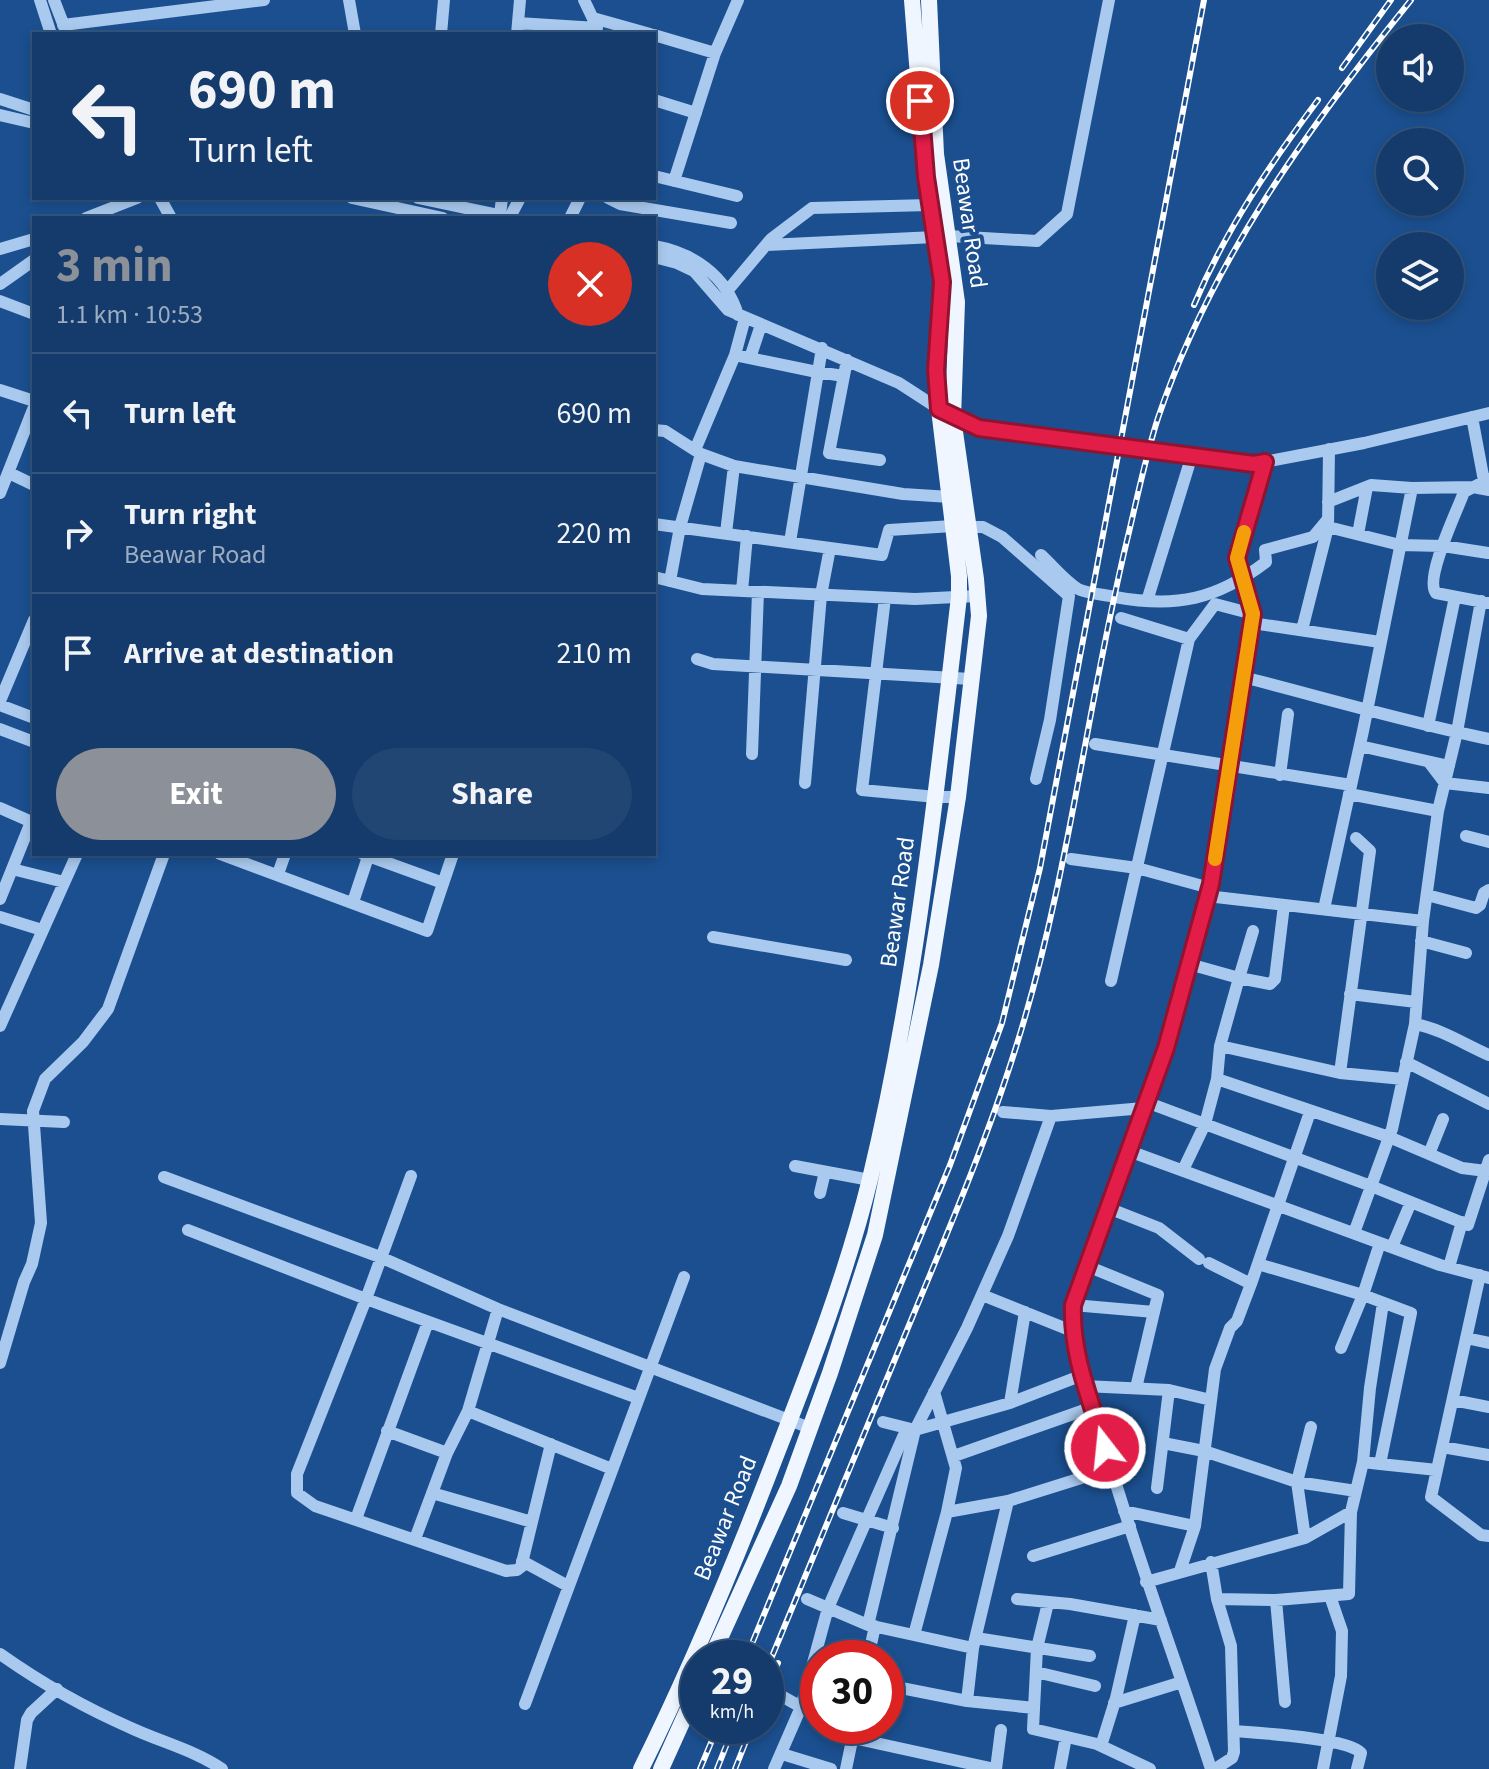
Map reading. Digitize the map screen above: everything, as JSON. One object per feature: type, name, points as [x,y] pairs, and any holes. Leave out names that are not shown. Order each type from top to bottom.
[{"type":"main road","name":"Beawar Road","points":[[912,0],[930,205],[942,236]]},
{"type":"main road","name":"Beawar Road","points":[[641,1769],[684,1680],[790,1420],[841,1282],[870,1180],[886,1145],[931,965],[958,797],[979,616],[936,370],[942,236],[929,0]]},
{"type":"main road","name":"Beawar Road","points":[[719,1640],[789,1486],[875,1235],[936,797],[959,597],[961,526],[950,497],[946,414]]},
{"type":"main road","points":[[661,1769],[680,1727]]},
{"type":"street","points":[[40,0],[50,32]]},
{"type":"street","points":[[54,0],[65,29],[264,0]]},
{"type":"street","points":[[349,0],[355,32]]},
{"type":"street","points":[[441,32],[444,0]]},
{"type":"street","points":[[520,0],[518,28],[595,27],[631,32]]},
{"type":"street","points":[[584,0],[595,27]]},
{"type":"street","points":[[674,181],[715,53],[738,0]]},
{"type":"street","points":[[767,245],[942,236],[1037,241],[1067,214],[1109,0]]},
{"type":"street","points":[[656,36],[715,53]]},
{"type":"street","points":[[0,99],[32,109]]},
{"type":"street","points":[[656,101],[696,113]]},
{"type":"street","points":[[0,115],[32,123]]},
{"type":"street","points":[[656,176],[737,196]]},
{"type":"street","points":[[91,216],[132,200]]},
{"type":"street","points":[[364,200],[448,214],[478,204],[506,216]]},
{"type":"street","points":[[422,200],[448,214]]},
{"type":"street","points":[[612,200],[620,204],[731,223]]},
{"type":"street","points":[[728,290],[771,239],[812,208],[930,205]]},
{"type":"street","points":[[2,253],[32,240]]},
{"type":"street","points":[[656,247],[689,255],[707,268],[728,290],[742,316],[735,355],[698,452],[670,581]]},
{"type":"street","points":[[656,258],[694,271],[722,305],[742,316],[899,383],[946,414],[979,428],[1254,464],[1489,413]]},
{"type":"street","points":[[0,284],[32,261]]},
{"type":"street","points":[[0,301],[32,313]]},
{"type":"street","points":[[750,358],[761,325]]},
{"type":"street","points":[[790,542],[822,348]]},
{"type":"street","points":[[735,355],[844,376]]},
{"type":"street","points":[[847,360],[829,453],[880,460]]},
{"type":"street","points":[[0,390],[32,400]]},
{"type":"street","points":[[0,493],[32,412]]},
{"type":"street","points":[[1472,417],[1484,484]]},
{"type":"street","points":[[656,430],[665,431],[698,452],[734,466],[903,494],[950,497]]},
{"type":"street","points":[[1302,630],[1328,523],[1329,449]]},
{"type":"street","points":[[1147,601],[1192,455]]},
{"type":"street","points":[[1211,1562],[1217,1599],[1231,1646],[1234,1731],[1232,1758],[1213,1769],[1146,1582],[1093,1407],[1082,1381],[1072,1331],[1073,1305],[1166,1048],[1208,892],[1252,618],[1237,558],[1265,462]]},
{"type":"street","points":[[726,533],[734,466]]},
{"type":"street","points":[[9,473],[32,484]]},
{"type":"street","points":[[1328,502],[1367,487],[1484,484]]},
{"type":"street","points":[[1354,1233],[1389,1137],[1415,1024],[1423,921],[1438,811],[1485,602],[1436,593],[1432,588],[1443,546],[1464,492],[1484,484]]},
{"type":"street","points":[[1358,534],[1367,487]]},
{"type":"street","points":[[1324,909],[1412,488]]},
{"type":"street","points":[[1041,555],[1081,590],[1147,601],[1177,602],[1206,597],[1243,580],[1266,562],[1265,550],[1313,537],[1328,523]]},
{"type":"street","points":[[1328,523],[1400,545],[1443,546],[1488,553]]},
{"type":"street","points":[[656,524],[882,555],[889,530],[983,527],[1002,537],[1069,596],[1050,720],[1036,779]]},
{"type":"street","points":[[742,591],[747,536]]},
{"type":"street","points":[[805,783],[821,595],[830,548]]},
{"type":"street","points":[[656,578],[702,589],[885,598],[977,596]]},
{"type":"street","points":[[752,754],[758,592]]},
{"type":"street","points":[[1428,726],[1455,597]]},
{"type":"street","points":[[885,598],[862,790],[958,797]]},
{"type":"street","points":[[1111,981],[1189,639],[1215,604],[1252,618],[1302,630],[1380,642]]},
{"type":"street","points":[[1121,618],[1189,639]]},
{"type":"street","points":[[30,642],[0,703],[32,717]]},
{"type":"street","points":[[697,659],[713,664],[971,679]]},
{"type":"street","points":[[1243,677],[1489,739]]},
{"type":"street","points":[[1280,775],[1288,714]]},
{"type":"street","points":[[0,729],[32,741]]},
{"type":"street","points":[[1095,744],[1280,775],[1438,811]]},
{"type":"street","points":[[1360,746],[1449,766]]},
{"type":"street","points":[[1429,762],[1445,783],[1489,788]]},
{"type":"street","points":[[0,808],[32,822],[0,899]]},
{"type":"street","points":[[1466,836],[1489,842]]},
{"type":"street","points":[[1340,1073],[1370,851],[1356,838]]},
{"type":"street","points":[[0,1026],[76,856]]},
{"type":"street","points":[[0,1363],[32,1264],[41,1223],[35,1101],[45,1079],[83,1042],[108,1009],[163,856]]},
{"type":"street","points":[[226,856],[427,931],[452,856]]},
{"type":"street","points":[[278,874],[284,856]]},
{"type":"street","points":[[353,902],[367,856]]},
{"type":"street","points":[[370,856],[443,883]]},
{"type":"street","points":[[1071,859],[1137,868],[1208,892],[1284,905],[1423,921]]},
{"type":"street","points":[[12,869],[64,882]]},
{"type":"street","points":[[1427,895],[1476,908],[1489,890]]},
{"type":"street","points":[[1189,964],[1270,984],[1275,979],[1284,905]]},
{"type":"street","points":[[0,917],[42,930]]},
{"type":"street","points":[[1183,1170],[1205,1124],[1217,1079],[1220,1046],[1253,931]]},
{"type":"street","points":[[713,937],[846,960]]},
{"type":"street","points":[[1421,941],[1466,953]]},
{"type":"street","points":[[1350,994],[1416,1002]]},
{"type":"street","points":[[1415,1024],[1438,1028],[1452,1039],[1489,1055]]},
{"type":"street","points":[[1220,1046],[1340,1073],[1403,1079]]},
{"type":"street","points":[[1406,1062],[1489,1104]]},
{"type":"street","points":[[1003,1112],[1051,1116],[1145,1105],[1295,1157],[1468,1225],[1487,1170],[1462,1168],[1389,1137],[1217,1079]]},
{"type":"street","points":[[1180,1571],[1195,1526],[1215,1369],[1251,1284],[1310,1112]]},
{"type":"street","points":[[819,1640],[828,1608],[866,1518],[982,1295],[1008,1236],[1051,1116]]},
{"type":"street","points":[[0,1119],[64,1122]]},
{"type":"street","points":[[1429,1154],[1443,1119]]},
{"type":"street","points":[[1129,1151],[1386,1245],[1485,1276],[1466,1338],[1431,1497],[1481,1535],[1489,1536]]},
{"type":"street","points":[[795,1166],[870,1180]]},
{"type":"street","points":[[820,1193],[825,1172]]},
{"type":"street","points":[[411,1176],[297,1474],[297,1493],[315,1506],[506,1571],[517,1570],[522,1561],[551,1444]]},
{"type":"street","points":[[164,1177],[380,1257],[498,1309],[810,1428]]},
{"type":"street","points":[[1341,1348],[1386,1245],[1411,1202]]},
{"type":"street","points":[[1108,1208],[1159,1228],[1204,1261],[1251,1284]]},
{"type":"street","points":[[1449,1267],[1462,1222]]},
{"type":"street","points":[[188,1230],[638,1398]]},
{"type":"street","points":[[1258,1264],[1363,1295],[1411,1313],[1380,1464]]},
{"type":"street","points":[[1087,1266],[1158,1295],[1136,1388]]},
{"type":"street","points":[[525,1704],[684,1277]]},
{"type":"street","points":[[982,1295],[1072,1331]]},
{"type":"street","points":[[1217,1599],[1276,1600],[1349,1594],[1351,1512],[1363,1462],[1383,1303]]},
{"type":"street","points":[[1073,1305],[1154,1312]]},
{"type":"street","points":[[415,1539],[447,1453],[468,1411],[498,1309]]},
{"type":"street","points":[[1010,1403],[1025,1312]]},
{"type":"street","points":[[356,1519],[428,1322]]},
{"type":"street","points":[[1466,1338],[1489,1343]]},
{"type":"street","points":[[883,1422],[911,1429],[1082,1381],[1169,1390],[1211,1400]]},
{"type":"street","points":[[1157,1488],[1169,1390]]},
{"type":"street","points":[[914,1635],[956,1468],[934,1392]]},
{"type":"street","points":[[1453,1400],[1489,1407]]},
{"type":"street","points":[[954,1456],[1093,1407]]},
{"type":"street","points":[[468,1411],[612,1469]]},
{"type":"street","points":[[1305,1538],[1297,1482],[1311,1427]]},
{"type":"street","points":[[870,1640],[911,1429]]},
{"type":"street","points":[[387,1431],[447,1453]]},
{"type":"street","points":[[1163,1443],[1204,1451],[1297,1482],[1356,1491]]},
{"type":"street","points":[[1442,1447],[1489,1455]]},
{"type":"street","points":[[1363,1462],[1437,1470]]},
{"type":"street","points":[[947,1512],[1008,1501],[1110,1469]]},
{"type":"street","points":[[432,1493],[532,1522]]},
{"type":"street","points":[[967,1701],[974,1643],[1008,1501]]},
{"type":"street","points":[[1124,1511],[1195,1526]]},
{"type":"street","points":[[1146,1582],[1305,1538],[1351,1512]]},
{"type":"street","points":[[843,1513],[893,1528]]},
{"type":"street","points":[[1033,1556],[1130,1526]]},
{"type":"street","points":[[522,1561],[568,1586]]},
{"type":"street","points":[[1323,1769],[1341,1676],[1342,1631],[1330,1596]]},
{"type":"street","points":[[807,1599],[871,1626],[914,1635],[1090,1656]]},
{"type":"street","points":[[1017,1599],[1070,1604],[1161,1620]]},
{"type":"street","points":[[1276,1600],[1285,1702]]},
{"type":"street","points":[[1048,1603],[1037,1648],[1033,1729],[1101,1746],[1150,1769]]},
{"type":"street","points":[[1101,1746],[1135,1615]]},
{"type":"street","points":[[1,1656],[79,1704],[203,1764],[222,1769]]},
{"type":"street","points":[[1036,1672],[1095,1686]]},
{"type":"street","points":[[1114,1703],[1182,1682]]},
{"type":"street","points":[[20,1769],[27,1720],[57,1689]]},
{"type":"street","points":[[904,1689],[967,1701],[1034,1708]]},
{"type":"street","points":[[774,1769],[800,1709]]},
{"type":"street","points":[[900,1744],[996,1769],[1001,1730]]},
{"type":"street","points":[[1234,1731],[1330,1741],[1359,1749],[1361,1758],[1357,1769]]},
{"type":"street","points":[[1060,1769],[1066,1737]]},
{"type":"street","points":[[846,1769],[851,1744]]},
{"type":"street","points":[[782,1754],[831,1769]]},
{"type":"railway","points":[[753,1640],[950,1165],[1002,1023],[1040,868],[1204,0]]},
{"type":"railway","points":[[1342,68],[1391,0]]},
{"type":"railway","points":[[779,1640],[954,1218],[1016,1047],[1050,920],[1114,596],[1142,475],[1158,418],[1180,360],[1205,304],[1266,198],[1335,97],[1411,0]]},
{"type":"railway","points":[[1194,305],[1250,199],[1318,100]]},
{"type":"railway","points":[[700,1769],[710,1744]]},
{"type":"railway","points":[[717,1769],[727,1744]]},
{"type":"railway","points":[[735,1769],[745,1744]]},
{"type":"slow traffic","points":[[1215,859],[1253,614],[1237,558],[1244,532]]},
{"type":"route","points":[[920,101],[926,177],[942,282],[936,370],[939,409],[979,428],[1254,464],[1265,462],[1237,558],[1253,614],[1211,884],[1166,1048],[1073,1305],[1072,1331],[1080,1376],[1105,1448]]}]
